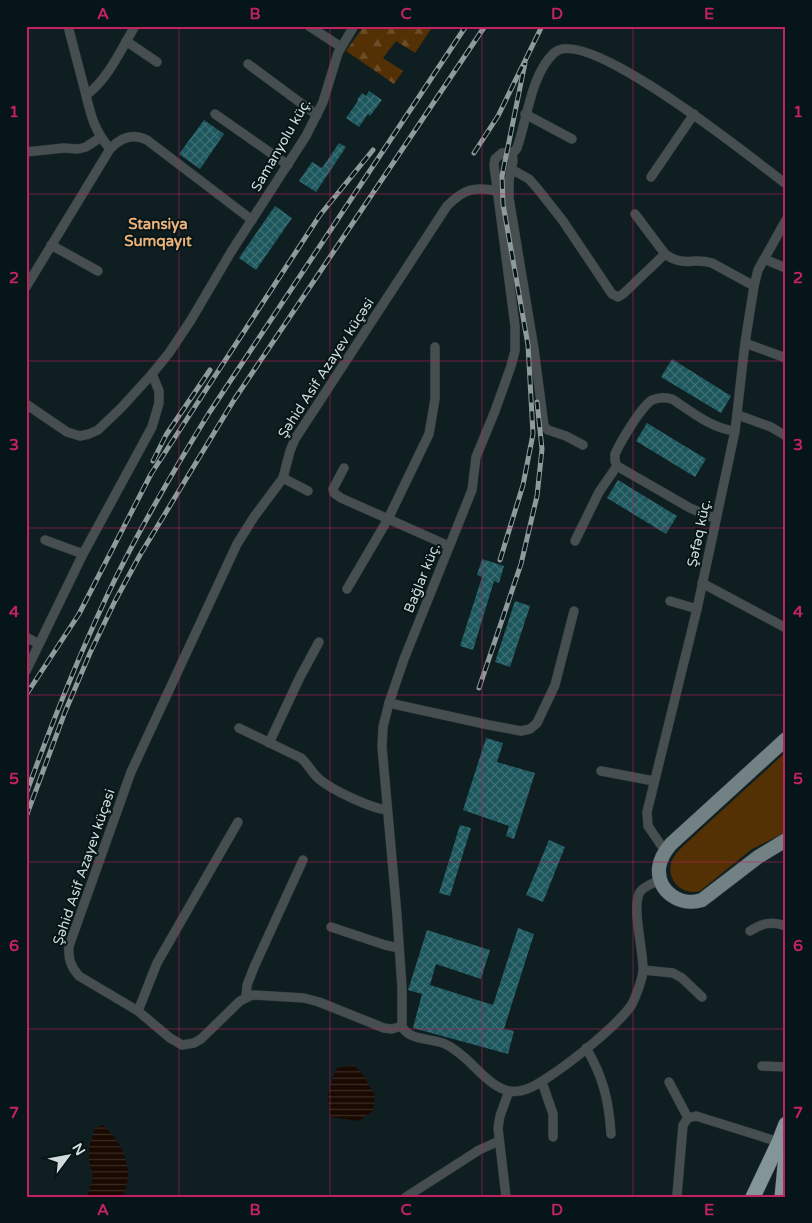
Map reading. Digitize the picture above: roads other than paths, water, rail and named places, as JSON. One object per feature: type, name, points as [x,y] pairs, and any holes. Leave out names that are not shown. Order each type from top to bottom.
[{"type":"highway","points":[[782,1197],[782,1149],[786,1124]]},
{"type":"highway","points":[[753,1197],[782,1149]]},
{"type":"main road","points":[[786,739],[680,834],[665,851],[659,869],[660,880],[674,897],[683,902],[693,903],[702,900],[751,862],[786,840]]},
{"type":"street","points":[[68,26],[95,127],[100,137],[110,149]]},
{"type":"street","points":[[86,95],[101,82],[135,26]]},
{"type":"street","points":[[309,26],[341,47]]},
{"type":"street","name":"Samanyolu küç.","points":[[26,404],[67,432],[80,436],[89,434],[98,430],[152,374],[191,320],[288,165],[317,115],[341,47],[354,26]]},
{"type":"street","points":[[126,41],[157,62]]},
{"type":"street","points":[[584,445],[548,430],[544,426],[534,348],[509,198],[509,180],[514,157],[509,153],[517,148],[534,86],[554,53],[565,48],[580,50],[604,58],[624,69],[694,114],[786,184]]},
{"type":"street","points":[[248,64],[317,115]]},
{"type":"street","points":[[215,114],[288,165]]},
{"type":"street","points":[[526,114],[572,139]]},
{"type":"street","points":[[651,177],[694,114]]},
{"type":"street","points":[[26,287],[110,149],[126,138],[134,136],[147,140],[252,220]]},
{"type":"street","points":[[26,152],[64,148],[78,149],[86,147],[100,137]]},
{"type":"street","name":"Bağlar küç.","points":[[402,1026],[402,988],[382,747],[383,727],[389,703],[472,490],[476,457],[512,366],[515,351],[515,326],[494,165],[495,159],[499,154],[509,153]]},
{"type":"street","points":[[511,169],[529,179],[537,188],[563,221],[612,294],[618,297],[623,294],[665,254]]},
{"type":"street","name":"Şəhid Asif Azayev küçəsi","points":[[246,996],[201,1039],[194,1043],[182,1045],[170,1038],[138,1011],[79,976],[72,969],[68,956],[70,946],[131,772],[237,544],[283,478],[290,451],[296,439],[447,206],[457,197],[471,189],[481,188],[498,191]]},
{"type":"street","points":[[635,214],[665,254],[674,260],[682,263],[704,261],[712,263],[754,286]]},
{"type":"street","name":"Şəfəq küç.","points":[[665,851],[651,832],[647,812],[697,609],[735,431],[745,342],[754,286],[758,270],[786,220]]},
{"type":"street","points":[[51,245],[98,271]]},
{"type":"street","points":[[764,259],[786,268]]},
{"type":"street","points":[[745,342],[786,358]]},
{"type":"street","points":[[348,589],[388,519],[430,434],[435,399],[435,347]]},
{"type":"street","points":[[26,670],[83,554],[152,427],[159,403],[157,382],[152,374]]},
{"type":"street","points":[[716,519],[690,508],[617,466],[615,454],[643,410],[651,401],[659,398],[666,397],[672,399],[712,425],[725,430],[735,431]]},
{"type":"street","points":[[738,415],[771,427],[786,436]]},
{"type":"street","points":[[575,541],[599,492],[617,466]]},
{"type":"street","points":[[344,468],[333,489],[334,493],[341,498],[449,546]]},
{"type":"street","points":[[283,478],[308,491]]},
{"type":"street","points":[[45,540],[83,554]]},
{"type":"street","points":[[702,582],[786,628]]},
{"type":"street","points":[[670,601],[697,609]]},
{"type":"street","points":[[389,703],[497,727],[521,731],[530,729],[537,723],[555,685],[574,610]]},
{"type":"street","points":[[26,637],[39,644]]},
{"type":"street","points":[[269,743],[319,642]]},
{"type":"street","points":[[239,728],[300,758],[308,764],[320,780],[369,806],[387,810]]},
{"type":"street","points":[[601,771],[654,781]]},
{"type":"street","points":[[138,1011],[157,964],[238,822]]},
{"type":"street","points":[[303,860],[255,965],[247,985],[246,996],[259,994],[304,998],[319,1002],[384,1028],[392,1029],[402,1026],[403,1030],[412,1036],[444,1044],[455,1049],[491,1081],[509,1091],[528,1089],[542,1082],[617,1022],[630,1008],[643,970],[637,916],[638,900],[640,892],[644,888],[660,880]]},
{"type":"street","points":[[750,931],[763,923],[772,922],[786,926]]},
{"type":"street","points":[[331,926],[385,946],[399,948]]},
{"type":"street","points":[[643,970],[673,973],[682,978],[702,997]]},
{"type":"street","points":[[586,1048],[598,1067],[610,1108],[611,1134]]},
{"type":"street","points":[[762,1066],[786,1067]]},
{"type":"street","points":[[542,1082],[553,1114],[553,1137]]},
{"type":"street","points":[[669,1082],[688,1118]]},
{"type":"street","points":[[506,1197],[498,1128],[500,1116],[509,1091]]},
{"type":"street","points":[[677,1195],[683,1125],[688,1118],[696,1116],[782,1149]]},
{"type":"street","points":[[406,1197],[479,1150],[499,1141]]},
{"type":"railway","points":[[26,794],[64,695],[95,622],[155,504],[209,413],[466,26]]},
{"type":"railway","points":[[26,817],[65,712],[90,653],[140,555],[234,400],[485,26]]},
{"type":"railway","points":[[474,153],[498,116],[542,26]]},
{"type":"railway","points":[[500,560],[523,485],[533,434],[528,345],[503,204],[502,176],[525,63]]},
{"type":"railway","points":[[26,695],[79,614],[151,474],[320,215],[373,150]]},
{"type":"railway","points":[[153,461],[166,435],[210,370]]},
{"type":"railway","points":[[479,688],[521,564],[537,496],[542,449],[537,402]]},
{"type":"district","name":"Stansiya Sumqayıt","points":[[158,232]]}]
